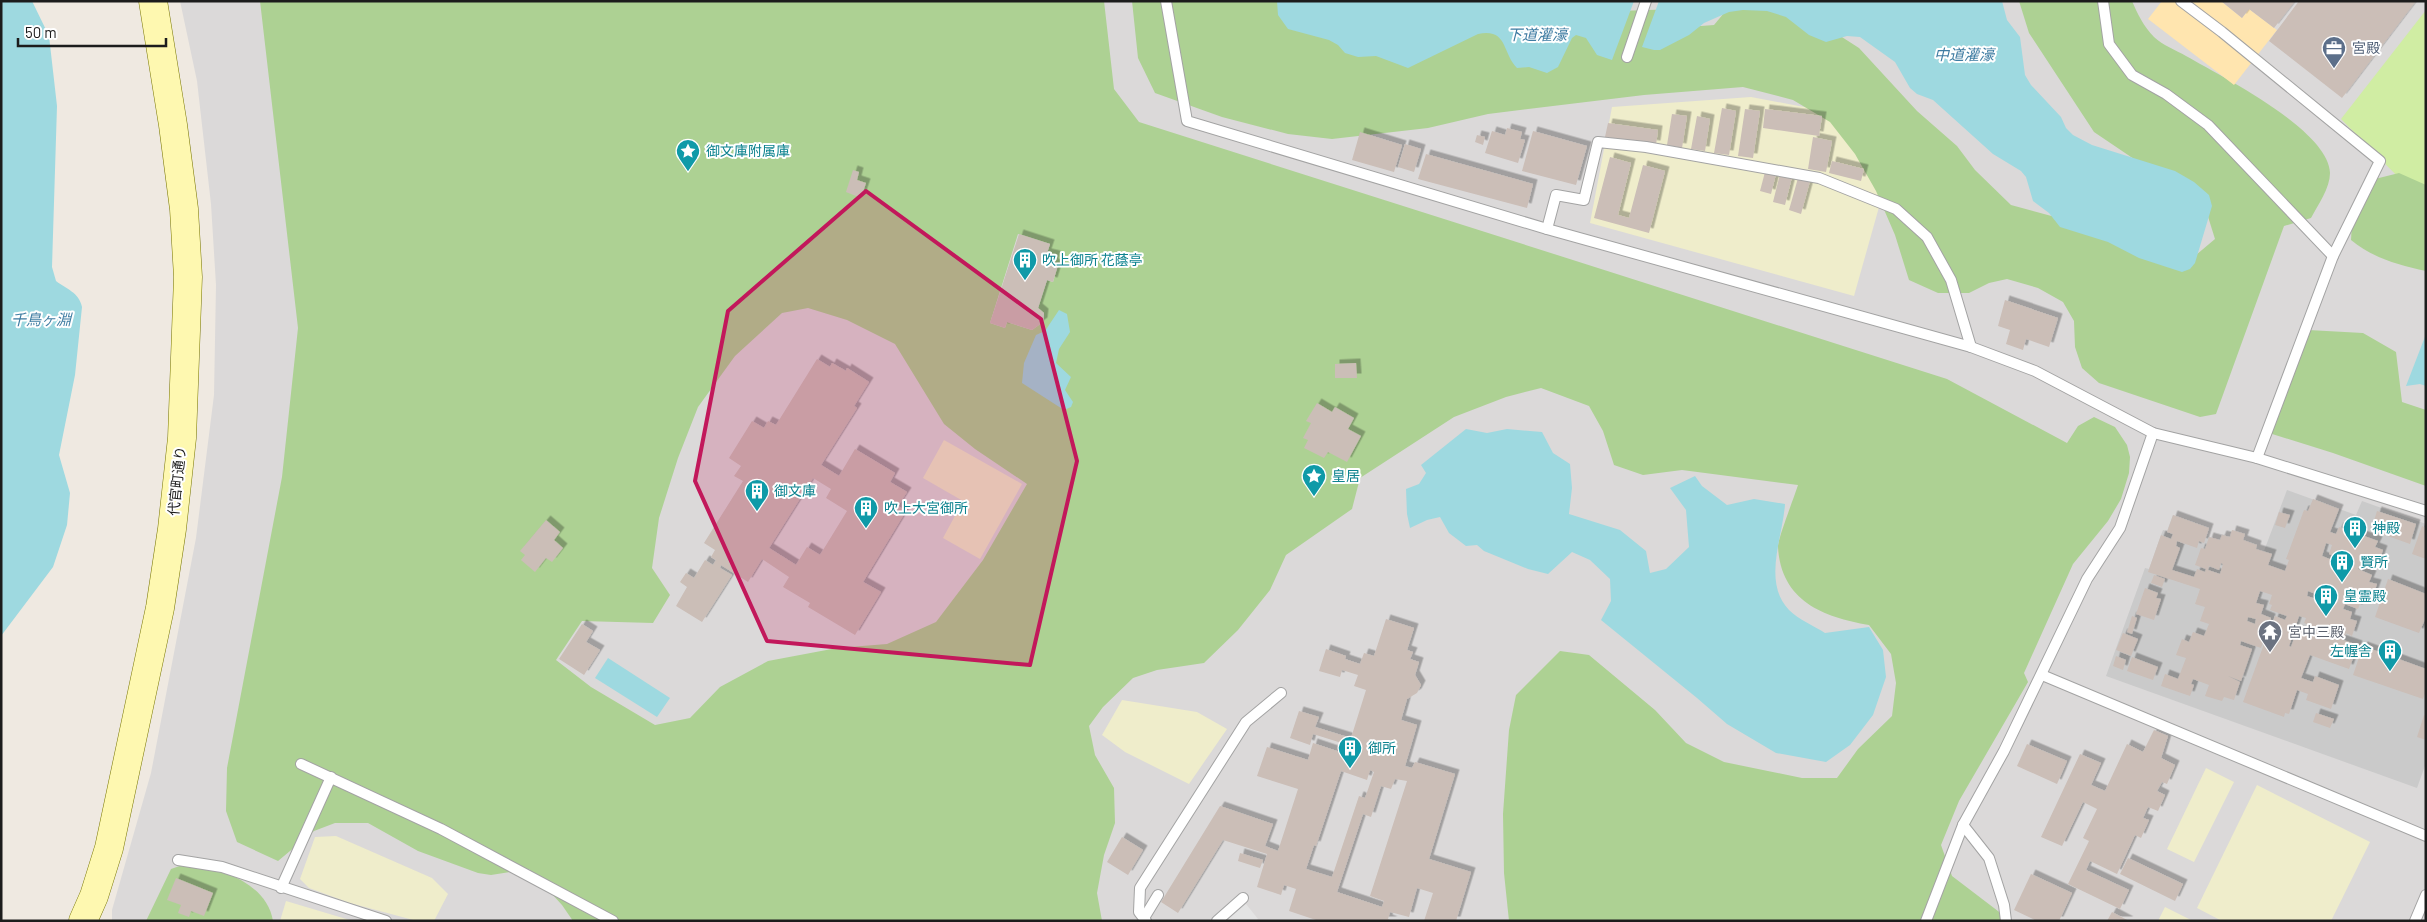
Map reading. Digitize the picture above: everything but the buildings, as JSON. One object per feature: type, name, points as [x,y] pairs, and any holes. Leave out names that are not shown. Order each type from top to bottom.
[{"type":"street","name":"代官町通り","points":[[149,1],[158,32]]},
{"type":"street","name":"代官町通り","points":[[83,921],[94,896],[109,848],[160,608],[172,529],[182,438],[188,277],[184,209],[174,125],[153,1]]},
{"type":"lane","points":[[1166,1],[1187,121],[1547,228],[1971,347],[2034,371],[2153,432],[2257,458],[2426,511]]},
{"type":"lane","points":[[1627,57],[1646,1]]},
{"type":"lane","points":[[2103,1],[2109,44],[2132,75],[2166,94],[2208,125],[2333,256]]},
{"type":"lane","points":[[2181,1],[2222,32],[2380,161],[2333,256],[2257,458]]},
{"type":"lane","points":[[1547,228],[1556,195],[1584,200],[1598,142],[1646,147],[1819,178],[1896,209],[1927,237],[1951,280],[1971,347]]},
{"type":"lane","points":[[1926,921],[1963,825],[2004,751],[2087,579],[2120,528],[2153,432]]},
{"type":"lane","points":[[2042,675],[2426,836]]},
{"type":"lane","points":[[1158,895],[1145,919],[1139,912],[1140,888],[1246,722],[1281,693]]},
{"type":"lane","points":[[300,764],[441,829],[613,921]]},
{"type":"lane","points":[[281,888],[331,777]]},
{"type":"lane","points":[[1963,825],[1989,858],[2004,905],[2006,921]]},
{"type":"lane","points":[[178,860],[222,867],[386,921]]},
{"type":"lane","points":[[2415,921],[2426,895]]},
{"type":"lane","points":[[1217,921],[1243,898]]},
{"type":"highlighted area","points":[[866,191],[1041,319],[1077,461],[1030,665],[767,641],[695,481],[728,311]]},
{"type":"shaded area","name":"皇居","points":[[180,1],[2426,1],[2426,921],[112,921],[112,910],[151,773],[196,538],[214,395],[216,285],[211,204],[197,81]]},
{"type":"shaded area","points":[[1751,97],[1825,111],[1886,168],[1879,207],[1854,296],[1590,223],[1612,107]]},
{"type":"shaded area","points":[[944,440],[1022,484],[980,559],[943,538],[963,501],[923,478]]},
{"type":"shaded area","name":"宮中三殿","points":[[2287,490],[2356,515],[2362,501],[2426,524],[2426,763],[2417,788],[2106,676],[2145,568],[2149,569],[2163,530],[2167,531],[2173,515],[2209,528],[2206,536],[2220,540],[2222,535],[2230,537],[2232,530],[2245,534],[2243,540],[2257,545],[2257,549],[2264,551]]},
{"type":"shaded area","points":[[1122,700],[1197,712],[1227,729],[1189,784],[1125,752],[1102,735]]},
{"type":"shaded area","points":[[2206,768],[2234,782],[2194,862],[2167,849]]},
{"type":"shaded area","points":[[2257,785],[2370,842],[2331,921],[2222,921],[2197,908]]},
{"type":"shaded area","points":[[336,836],[432,878],[448,894],[434,921],[417,921],[350,903],[309,888],[300,879],[315,837]]},
{"type":"shaded area","points":[[286,901],[353,921],[280,921]]},
{"type":"shaded area","points":[[1246,904],[1258,919],[1256,921],[1226,921]]},
{"type":"shaded area","points":[[2165,907],[2193,921],[2158,921]]},
{"type":"green space","points":[[260,1],[1104,1],[1114,89],[1139,122],[1947,379],[2067,443],[2078,426],[2094,417],[2115,427],[2127,445],[2130,457],[2129,473],[2121,499],[2108,521],[2073,564],[2024,673],[2028,682],[1959,801],[1941,845],[1952,876],[2011,921],[1509,921],[1504,873],[1503,814],[1509,730],[1516,695],[1560,651],[1589,655],[1655,710],[1686,743],[1724,762],[1802,778],[1837,778],[1858,749],[1892,716],[1896,683],[1891,654],[1869,625],[1852,622],[1821,611],[1807,603],[1787,581],[1781,566],[1778,543],[1798,485],[1682,470],[1643,475],[1614,465],[1603,431],[1589,406],[1541,388],[1506,397],[1454,417],[1360,478],[1352,509],[1286,555],[1270,590],[1238,630],[1204,663],[1157,670],[1133,678],[1103,707],[1089,726],[1095,755],[1114,788],[1115,823],[1104,855],[1097,893],[1102,921],[573,921],[562,905],[529,869],[491,875],[478,873],[418,851],[368,823],[335,823],[314,831],[278,861],[237,842],[226,811],[227,768],[282,477],[298,328]],"holes":[[[1018,234],[1050,244],[1047,253],[1056,255],[1054,263],[1058,265],[1053,282],[1047,280],[1038,308],[1044,313],[1043,322],[1032,330],[1007,322],[1005,328],[990,323]],[[808,308],[847,320],[895,344],[944,424],[975,449],[1027,484],[983,560],[936,622],[887,644],[837,648],[768,661],[720,687],[690,718],[655,725],[591,687],[556,660],[582,621],[653,623],[670,595],[652,568],[659,518],[678,458],[698,407],[735,356],[782,313]]]},
{"type":"green space","points":[[1132,1],[1280,1],[1619,11],[1678,9],[1688,27],[1714,25],[1734,1],[1820,23],[1859,48],[1917,111],[1957,146],[1975,170],[2011,205],[2196,255],[2215,239],[2205,207],[2094,132],[2029,33],[2019,1],[2132,1],[2144,24],[2157,40],[2247,90],[2293,122],[2312,139],[2325,156],[2330,173],[2328,185],[2311,218],[2284,226],[2216,414],[2200,417],[2099,383],[2082,368],[2075,347],[2074,321],[2063,302],[2038,288],[2007,279],[1989,283],[1969,293],[1938,293],[1909,280],[1895,235],[1876,191],[1855,154],[1830,122],[1793,100],[1743,87],[1644,95],[1488,114],[1428,128],[1332,139],[1288,134],[1222,117],[1155,93],[1138,58]]},
{"type":"green space","points":[[2426,10],[2426,199],[2403,182],[2341,119]]},
{"type":"green space","points":[[2399,173],[2426,185],[2426,271],[2386,260],[2368,252],[2351,240],[2352,222],[2367,181]]},
{"type":"green space","points":[[2308,330],[2363,333],[2396,352],[2402,402],[2426,410],[2426,486],[2333,453],[2269,433]]},
{"type":"green space","points":[[194,861],[231,875],[254,889],[269,908],[273,921],[146,921],[171,869]]},
{"type":"sand","points":[[2162,1],[2221,1],[2242,18],[2249,9],[2277,30],[2234,85],[2148,19]]},
{"type":"water","name":"千鳥ヶ淵","points":[[1,1],[32,1],[49,36],[57,106],[52,267],[56,281],[75,294],[82,307],[75,375],[59,455],[70,493],[67,525],[53,567],[1,636]]},
{"type":"water","name":"下道灌濠","points":[[1277,1],[1634,1],[1612,60],[1597,55],[1586,38],[1576,35],[1572,38],[1558,67],[1547,73],[1529,67],[1517,68],[1500,38],[1488,33],[1478,34],[1408,68],[1376,56],[1358,57],[1345,53],[1338,45],[1329,40],[1288,29],[1278,15]]},
{"type":"water","name":"中道灌濠","points":[[1659,1],[2002,1],[2007,20],[2020,37],[2025,75],[2031,85],[2061,117],[2066,128],[2073,135],[2092,145],[2175,171],[2194,182],[2209,195],[2212,206],[2195,263],[2190,269],[2182,272],[2139,258],[2108,242],[2060,227],[2049,213],[2033,201],[2026,177],[2021,171],[1993,154],[1933,100],[1917,94],[1910,88],[1895,62],[1860,37],[1847,36],[1826,42],[1809,35],[1786,17],[1767,11],[1743,10],[1729,12],[1704,23],[1689,35],[1660,50],[1654,50],[1642,47]]},
{"type":"water","points":[[1059,310],[1067,314],[1070,332],[1059,349],[1056,363],[1071,377],[1065,390],[1073,402],[1071,407],[1064,410],[1022,383],[1024,363],[1036,335],[1045,331]]},
{"type":"water","points":[[2426,334],[2426,386],[2420,384],[2406,386]]},
{"type":"water","points":[[1466,429],[1487,433],[1507,429],[1542,432],[1553,453],[1570,464],[1572,488],[1569,514],[1620,530],[1646,551],[1650,573],[1666,569],[1689,547],[1686,510],[1670,488],[1695,476],[1702,486],[1727,505],[1754,499],[1785,504],[1775,573],[1781,599],[1789,610],[1825,633],[1869,627],[1883,650],[1886,677],[1873,715],[1850,745],[1826,762],[1776,753],[1727,724],[1601,620],[1611,601],[1610,579],[1590,560],[1572,552],[1548,574],[1528,569],[1484,551],[1477,545],[1466,546],[1449,533],[1440,517],[1427,520],[1410,528],[1407,514],[1406,489],[1419,484],[1426,473],[1421,465]]},
{"type":"water","points":[[608,658],[670,698],[657,717],[595,678]]},
{"type":"place","name":"宮殿","points":[[2334,69]]},
{"type":"place","name":"御文庫附属庫","points":[[688,172]]},
{"type":"place","name":"吹上御所 花蔭亭","points":[[1025,281]]},
{"type":"place","name":"皇居","points":[[1314,497]]},
{"type":"place","name":"御文庫","points":[[757,512]]},
{"type":"place","name":"吹上大宮御所","points":[[866,529]]},
{"type":"place","name":"神殿","points":[[2355,549]]},
{"type":"place","name":"賢所","points":[[2342,583]]},
{"type":"place","name":"皇霊殿","points":[[2326,617]]},
{"type":"place","name":"宮中三殿","points":[[2270,653]]},
{"type":"place","name":"左幄舎","points":[[2390,672]]},
{"type":"place","name":"御所","points":[[1350,769]]}]
